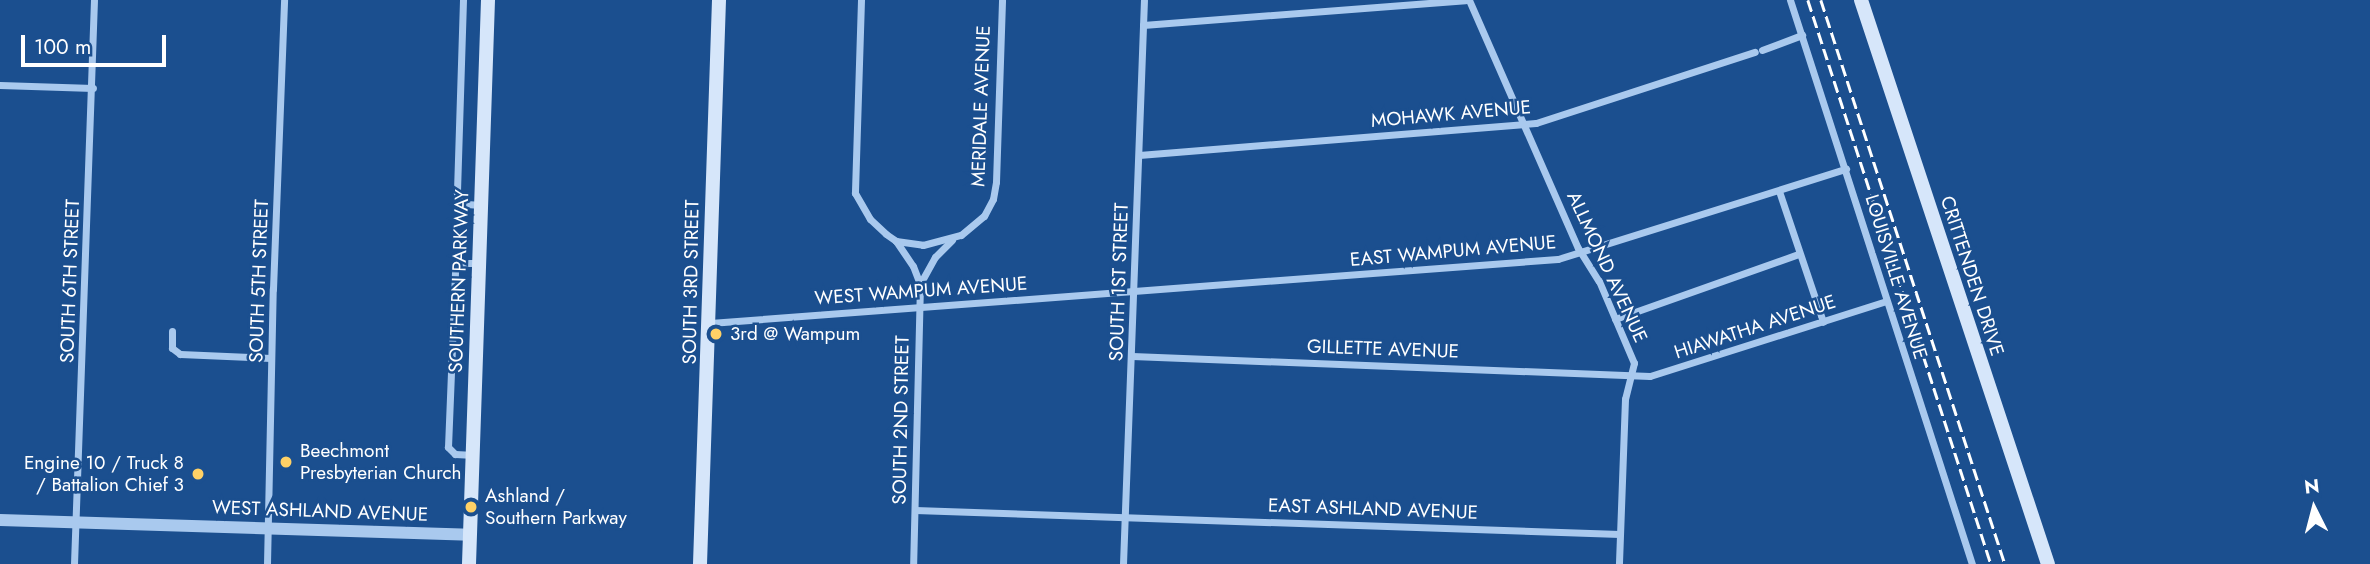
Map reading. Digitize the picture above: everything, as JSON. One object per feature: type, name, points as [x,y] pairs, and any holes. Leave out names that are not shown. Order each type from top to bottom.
[{"type":"main road","name":"SOUTHERN PARKWAY","points":[[469,564],[488,0]]},
{"type":"main road","name":"SOUTH 3RD STREET","points":[[700,564],[719,0]]},
{"type":"main road","name":"CRITTENDEN DRIVE","points":[[1861,0],[2048,564]]},
{"type":"street","name":"SOUTH 6TH STREET","points":[[74,564],[93,88],[94,0]]},
{"type":"street","name":"SOUTH 5TH STREET","points":[[267,564],[271,358],[284,0]]},
{"type":"street","points":[[463,0],[457,193],[467,204],[480,205]]},
{"type":"street","name":"SOUTH 2ND STREET","points":[[861,0],[855,193],[870,219],[896,241],[913,266],[920,284],[914,564]]},
{"type":"street","name":"MERIDALE AVENUE","points":[[920,284],[935,257],[954,238],[984,216],[993,199],[1002,0]]},
{"type":"street","name":"SOUTH 1ST STREET","points":[[1123,564],[1144,0]]},
{"type":"street","points":[[1143,25],[1467,0]]},
{"type":"street","name":"ALLMOND AVENUE","points":[[1467,0],[1632,357],[1633,375],[1625,399],[1619,564]]},
{"type":"street","name":"LOUISVILLE AVENUE","points":[[1790,0],[1972,564]]},
{"type":"street","name":"MOHAWK AVENUE","points":[[1139,155],[1524,125],[1802,35]]},
{"type":"street","points":[[0,85],[93,88]]},
{"type":"street","name":"EAST WAMPUM AVENUE","points":[[1134,291],[1559,259],[1846,169]]},
{"type":"street","points":[[1779,191],[1823,322]]},
{"type":"street","name":"MERIDALE AVENUE","points":[[896,241],[923,245],[954,238]]},
{"type":"street","points":[[1615,319],[1799,254]]},
{"type":"street","points":[[474,455],[451,453],[449,434],[455,270],[464,263],[479,264]]},
{"type":"street","name":"WEST WAMPUM AVENUE","points":[[710,323],[1134,291]]},
{"type":"street","name":"HIAWATHA AVENUE","points":[[1633,375],[1666,373],[1886,300]]},
{"type":"street","points":[[172,331],[172,348],[180,354],[271,358]]},
{"type":"street","name":"GILLETTE AVENUE","points":[[1132,356],[1633,375]]},
{"type":"street","points":[[915,510],[1125,516]]},
{"type":"street","name":"EAST ASHLAND AVENUE","points":[[1125,516],[1620,534]]},
{"type":"street","name":"WEST ASHLAND AVENUE","points":[[0,520],[470,535]]},
{"type":"railway","points":[[1808,0],[1991,564]]},
{"type":"railway","points":[[1821,0],[2005,564]]},
{"type":"place","name":"3rd @ Wampum","points":[[716,334]]},
{"type":"place","name":"Beechmont Presbyterian Church","points":[[286,462]]},
{"type":"place","name":"Engine 10 / Truck 8 / Battalion Chief 3","points":[[198,474]]},
{"type":"place","name":"Ashland / Southern Parkway","points":[[471,507]]}]
